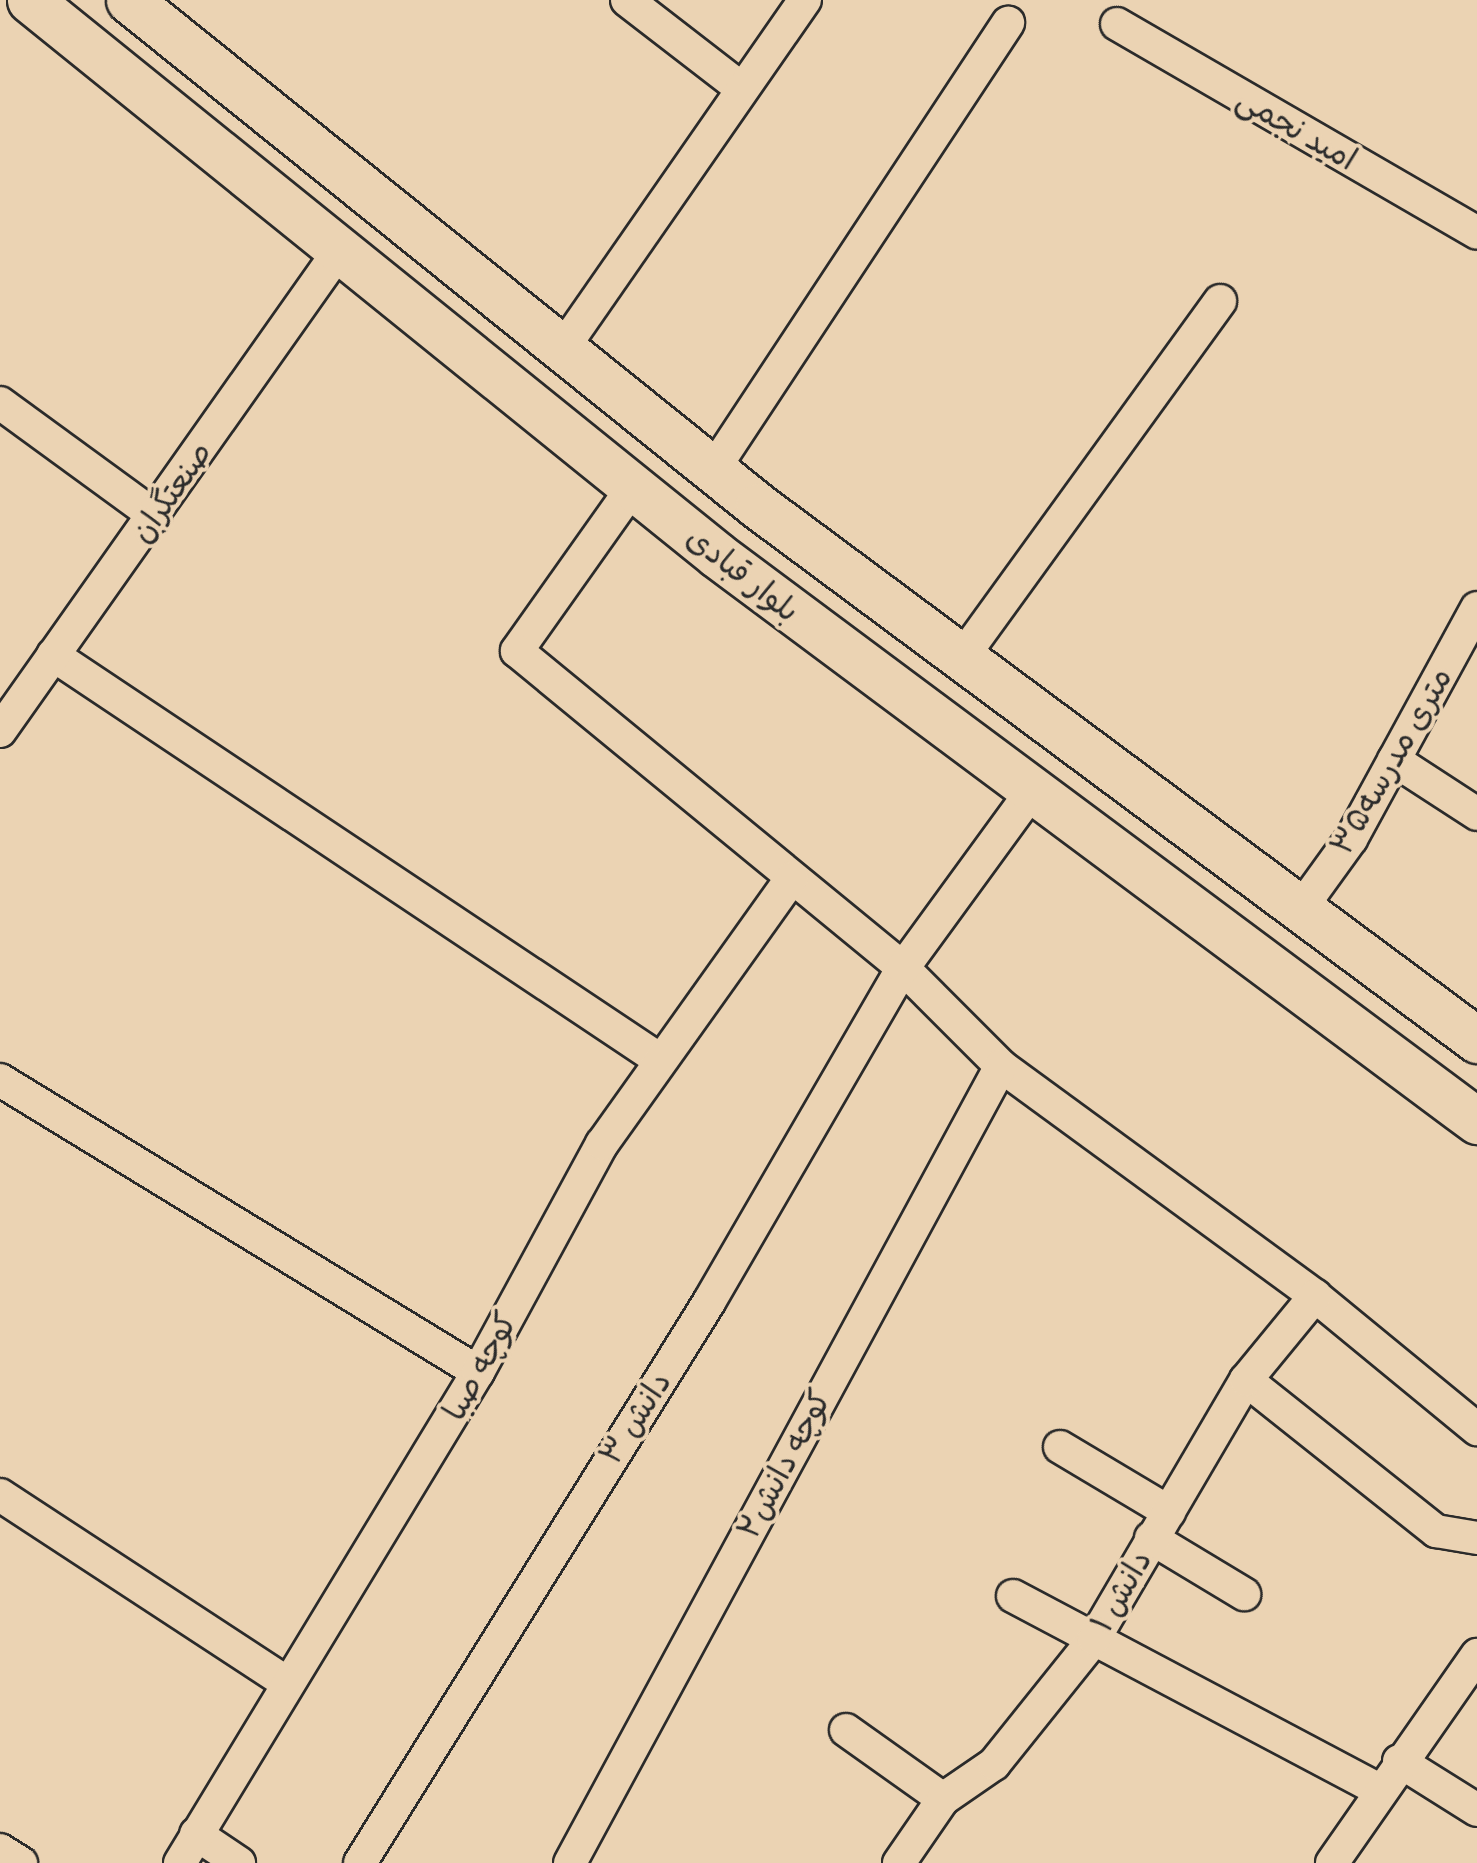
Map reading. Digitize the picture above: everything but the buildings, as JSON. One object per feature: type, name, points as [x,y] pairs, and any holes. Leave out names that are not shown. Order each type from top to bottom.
[{"type":"street","name":"بلوار قبادی","points":[[30,0],[717,555],[1477,1121]]},
{"type":"street","name":"بلوار قبادی","points":[[129,0],[758,506],[1477,1040]]},
{"type":"street","points":[[627,0],[742,88]]},
{"type":"street","points":[[562,348],[804,0]]},
{"type":"street","points":[[713,470],[1008,23]]},
{"type":"street","name":"امید نجمی","points":[[1117,24],[1477,233]]},
{"type":"street","name":"صنعتگران","points":[[0,731],[339,250]]},
{"type":"street","points":[[961,659],[1220,301]]},
{"type":"street","points":[[0,402],[154,516]]},
{"type":"street","points":[[634,487],[517,651],[903,968],[1001,1066],[1314,1296],[1477,1430]]},
{"type":"street","points":[[717,555],[758,506]]},
{"type":"street","name":"۳۵متری مدرسه","points":[[1299,911],[1394,760],[1477,608]]},
{"type":"street","points":[[53,655],[660,1060]]},
{"type":"street","points":[[1394,760],[1477,814]]},
{"type":"street","name":"دانش ۳","points":[[360,1863],[709,1302],[903,968],[1033,790]]},
{"type":"street","name":"کوچه صبا","points":[[180,1863],[286,1682],[478,1372],[602,1144],[792,878]]},
{"type":"street","name":"کوچه دانش۲","points":[[570,1863],[1001,1066]]},
{"type":"street","points":[[0,1080],[478,1372]]},
{"type":"street","name":"دانش ۱","points":[[900,1863],[943,1798],[994,1764],[1094,1639],[1246,1380],[1314,1296]]},
{"type":"street","points":[[1246,1380],[1436,1530],[1477,1538]]},
{"type":"street","points":[[1060,1447],[1244,1594]]},
{"type":"street","points":[[0,1496],[286,1682]]},
{"type":"street","points":[[1013,1596],[1381,1791]]},
{"type":"street","points":[[1332,1863],[1399,1761],[1477,1655]]},
{"type":"street","points":[[846,1730],[943,1798]]},
{"type":"street","points":[[1399,1761],[1477,1810]]},
{"type":"street","points":[[196,1834],[240,1863]]},
{"type":"street","points":[[0,1850],[22,1863]]}]
